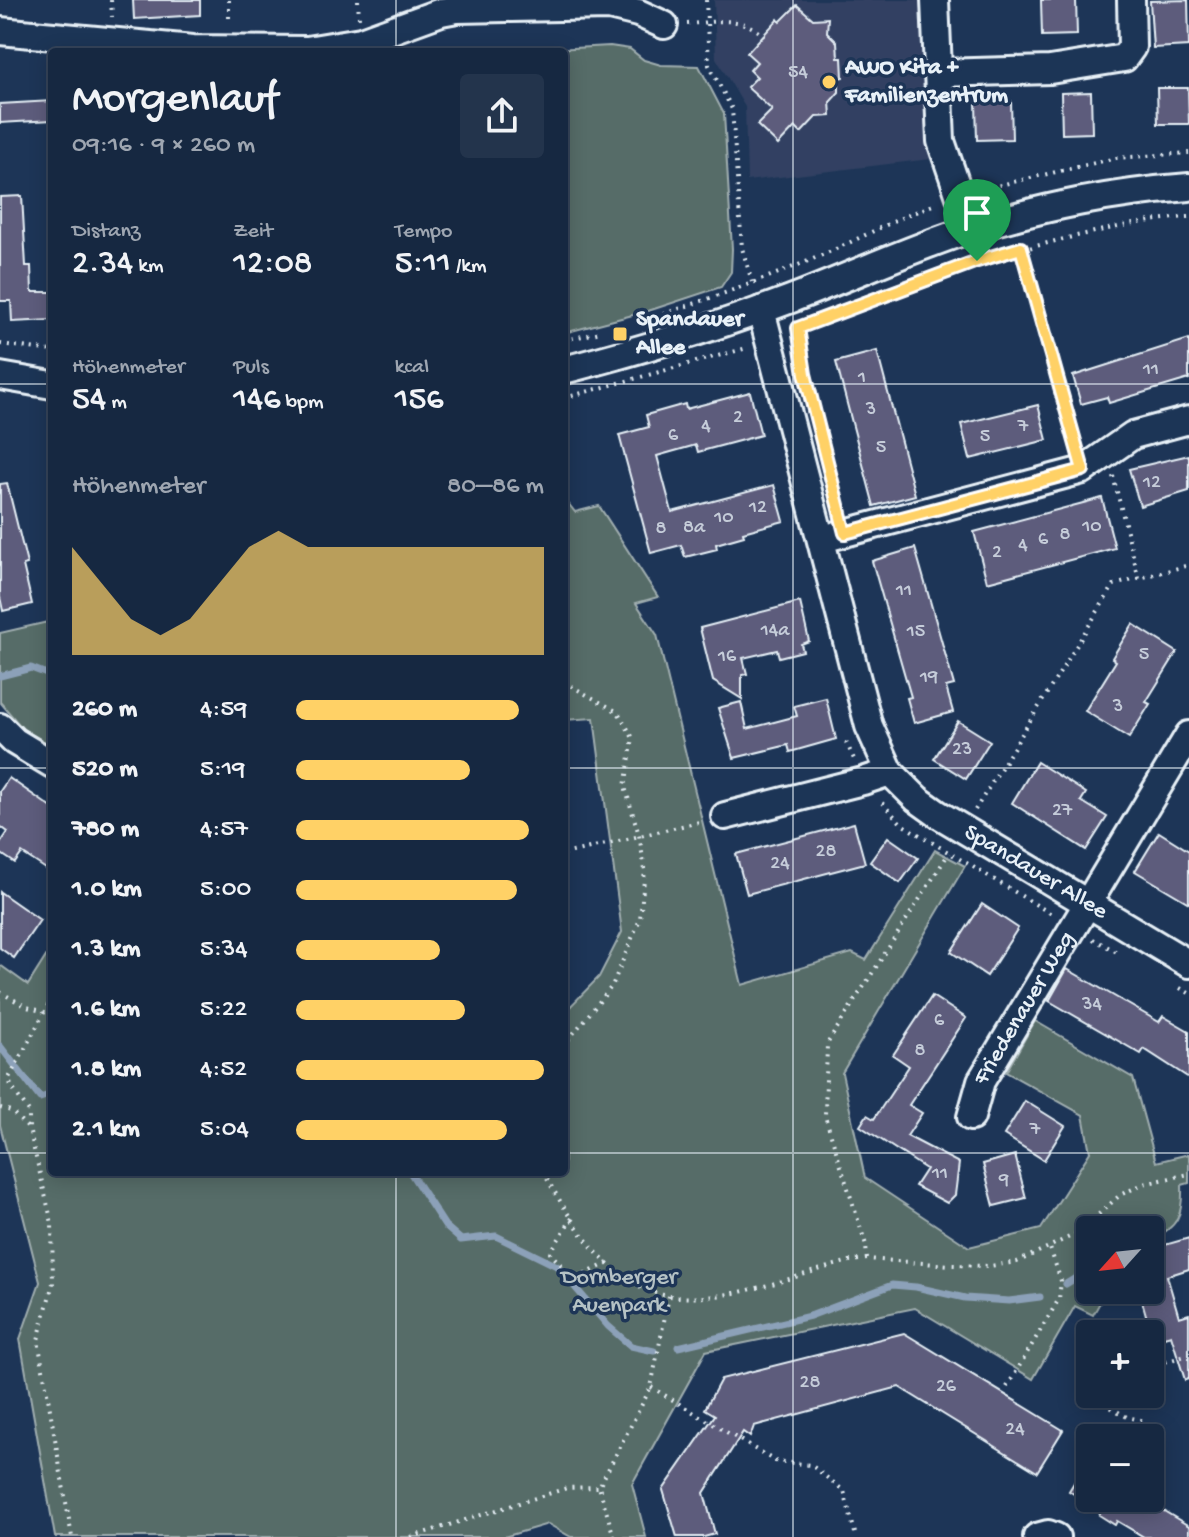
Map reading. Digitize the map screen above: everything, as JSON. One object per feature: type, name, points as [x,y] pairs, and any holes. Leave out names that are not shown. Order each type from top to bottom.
[{"type":"street","points":[[935,0],[941,141],[971,229]]},
{"type":"street","points":[[938,73],[1050,70],[1124,58],[1132,47],[1131,0]]},
{"type":"street","points":[[319,48],[361,41],[457,9],[609,6],[638,13],[664,25]]},
{"type":"street","points":[[0,31],[182,48]]},
{"type":"street","points":[[568,369],[676,339],[761,310],[971,229],[1073,201],[1125,192],[1189,187]]},
{"type":"street","name":"Spandauer Allee","points":[[761,310],[869,726],[890,772],[917,799],[938,814],[1189,964]]},
{"type":"street","points":[[0,376],[48,384]]},
{"type":"street","points":[[822,539],[1083,470],[1133,435],[1189,420]]},
{"type":"street","points":[[0,727],[14,741],[48,762]]},
{"type":"street","name":"Friedenauer Weg","points":[[971,1117],[981,1081],[1189,735]]},
{"type":"street","points":[[725,816],[890,772]]},
{"type":"street","points":[[1037,1537],[1048,1534],[1056,1537]]},
{"type":"path","points":[[647,319],[752,283],[742,248],[732,109],[709,65],[706,0]]},
{"type":"path","points":[[664,25],[741,21],[754,26],[767,38]]},
{"type":"path","points":[[805,374],[798,328],[977,261],[1021,248],[1146,220],[1189,217]]},
{"type":"path","points":[[1021,248],[1083,470]]},
{"type":"path","points":[[568,339],[607,331]]},
{"type":"path","points":[[0,344],[48,350]]},
{"type":"path","points":[[568,397],[746,348]]},
{"type":"path","points":[[1107,454],[1139,579]]},
{"type":"path","points":[[964,803],[975,810],[1114,585],[1189,565]]},
{"type":"path","points":[[568,684],[618,712],[633,738],[625,787],[645,870],[640,919],[612,986],[568,1040]]},
{"type":"path","points":[[568,853],[725,816]]},
{"type":"path","points":[[867,1259],[866,1245],[825,1116],[827,1044],[949,853]]},
{"type":"path","points":[[0,992],[27,1007],[48,1013]]},
{"type":"path","points":[[48,1006],[9,1078],[29,1112],[29,1129],[52,1223],[53,1283],[38,1340],[72,1537]]},
{"type":"path","points":[[0,1108],[11,1111],[29,1129]]},
{"type":"path","points":[[546,1176],[572,1218],[615,1272],[641,1287],[669,1296],[708,1297],[742,1292],[824,1267],[867,1259],[990,1266],[1017,1262],[1078,1233],[1120,1195],[1143,1184],[1189,1174]]},
{"type":"path","points":[[572,1218],[550,1253],[575,1279],[608,1263]]},
{"type":"path","points":[[1007,1387],[1059,1299],[1061,1281],[1050,1248]]},
{"type":"path","points":[[614,1537],[599,1487],[651,1387],[669,1296]]},
{"type":"path","points":[[1164,1362],[1189,1355]]},
{"type":"path","points":[[651,1387],[775,1461],[811,1465],[844,1491],[856,1537]]},
{"type":"path","points":[[1112,1408],[1127,1417],[1146,1421]]},
{"type":"path","points":[[411,1537],[567,1488],[599,1487]]},
{"type":"shaded area","name":"AWO Kita + Familienzentrum","points":[[714,0],[926,0],[931,159],[747,181],[745,107],[716,58]]},
{"type":"green space","points":[[610,46],[630,49],[644,60],[661,65],[699,66],[724,114],[732,249],[731,272],[721,287],[648,311],[568,332],[568,48]]},
{"type":"green space","name":"Dornberger Auenpark","points":[[568,503],[575,512],[599,506],[658,597],[636,603],[657,635],[742,985],[852,953],[866,960],[935,850],[965,866],[842,1073],[865,1178],[969,1247],[1041,1229],[1090,1152],[1083,1115],[1006,1072],[1035,1021],[1133,1078],[1156,1162],[1189,1154],[1189,1183],[1182,1185],[1182,1204],[1177,1219],[1164,1232],[1164,1216],[1076,1216],[1076,1304],[1099,1304],[1093,1315],[1075,1306],[1033,1379],[915,1308],[706,1351],[632,1484],[646,1537],[571,1537],[548,1524],[504,1537],[55,1537],[20,1339],[40,1282],[0,1125],[0,965],[28,985],[48,953],[48,1176],[568,1176],[568,1009],[599,977],[622,932],[594,718],[568,720]]},
{"type":"green space","points":[[48,622],[48,744],[23,729],[0,702],[0,633]]},
{"type":"building","points":[[133,0],[200,0],[200,15],[134,19]]},
{"type":"building","points":[[1041,0],[1076,0],[1077,35],[1042,36]]},
{"type":"building","points":[[1188,0],[1189,46],[1153,48],[1150,1]]},
{"type":"building","points":[[797,5],[813,19],[828,18],[827,32],[837,42],[843,77],[839,78],[839,92],[830,102],[831,116],[816,117],[801,133],[795,127],[778,145],[757,125],[772,110],[747,87],[757,77],[750,70],[757,62],[747,53],[778,19],[780,22]]},
{"type":"building","points":[[1157,88],[1188,88],[1189,124],[1158,124]]},
{"type":"building","points":[[1091,92],[1092,133],[1062,134],[1061,93]]},
{"type":"building","points":[[48,101],[48,120],[0,123],[0,104]]},
{"type":"building","points":[[1011,101],[1012,139],[977,140],[976,102]]},
{"type":"building","points":[[22,196],[26,266],[31,266],[32,292],[48,292],[48,320],[12,322],[11,301],[0,301],[0,197]]},
{"type":"building","points":[[1189,339],[1189,379],[1109,403],[1107,397],[1081,404],[1073,376]]},
{"type":"building","points":[[877,351],[915,495],[874,506],[836,362]]},
{"type":"building","points":[[750,392],[761,435],[698,452],[696,445],[657,456],[672,512],[774,485],[784,521],[743,532],[744,536],[716,544],[717,549],[685,557],[681,545],[651,553],[619,435],[649,427],[646,415],[685,404],[686,409]]},
{"type":"building","points":[[1038,405],[1047,440],[970,459],[961,424]]},
{"type":"building","points":[[1189,455],[1189,491],[1140,506],[1129,469]]},
{"type":"building","points":[[7,483],[27,564],[23,565],[32,604],[3,611],[0,597],[0,484]]},
{"type":"building","points":[[1102,498],[1115,548],[987,582],[974,532]]},
{"type":"building","points":[[915,548],[954,685],[946,687],[953,712],[914,723],[907,698],[911,697],[872,561]]},
{"type":"building","points":[[800,602],[809,641],[801,644],[803,651],[779,657],[777,650],[743,658],[747,674],[742,675],[742,699],[713,681],[700,628]]},
{"type":"building","points":[[1133,624],[1177,652],[1146,702],[1150,704],[1129,738],[1085,711],[1116,661],[1112,658]]},
{"type":"building","points":[[826,698],[836,739],[790,752],[788,745],[734,758],[718,708],[741,702],[747,729],[797,716],[794,706]]},
{"type":"building","points":[[958,721],[990,741],[966,779],[934,759]]},
{"type":"building","points":[[1037,762],[1086,793],[1081,801],[1107,817],[1086,850],[1012,803]]},
{"type":"building","points":[[9,778],[48,805],[48,870],[22,853],[15,863],[0,853],[0,844],[8,832],[0,826],[0,791]]},
{"type":"building","points":[[854,823],[865,863],[747,894],[736,854]]},
{"type":"building","points":[[1159,832],[1189,851],[1189,903],[1135,871]]},
{"type":"building","points":[[888,837],[918,858],[900,883],[870,862]]},
{"type":"building","points":[[0,892],[40,920],[14,958],[0,948]]},
{"type":"building","points":[[982,904],[1018,928],[987,976],[951,952]]},
{"type":"building","points":[[1067,969],[1159,1022],[1163,1016],[1189,1031],[1189,1078],[1144,1049],[1141,1054],[1049,1001]]},
{"type":"building","points":[[932,996],[966,1018],[909,1105],[922,1113],[907,1136],[959,1163],[955,1195],[947,1203],[915,1186],[926,1169],[860,1126],[867,1115],[874,1119],[909,1066],[893,1055]]},
{"type":"building","points":[[1025,1101],[1065,1126],[1044,1160],[1004,1135]]},
{"type":"building","points":[[1015,1155],[1026,1198],[994,1206],[983,1164]]},
{"type":"building","points":[[1189,1238],[1189,1269],[1167,1276],[1179,1317],[1189,1314],[1189,1379],[1185,1380],[1171,1335],[1164,1337],[1164,1320],[1147,1320],[1143,1304],[1164,1304],[1164,1245]]},
{"type":"building","points":[[904,1333],[1063,1430],[1037,1472],[899,1387],[754,1426],[750,1437],[743,1432],[704,1493],[715,1534],[677,1537],[663,1490],[715,1415],[705,1409],[721,1379]]},
{"type":"building","points":[[1076,1479],[1076,1495],[1069,1491]]},
{"type":"building","points":[[1164,1511],[1189,1526],[1189,1537],[1144,1537],[1117,1521],[1115,1525],[1099,1515],[1100,1512]]},
{"type":"waterway","points":[[0,676],[31,668],[48,674]]},
{"type":"waterway","points":[[0,1046],[40,1098],[48,1095]]},
{"type":"waterway","points":[[413,1176],[445,1226],[461,1240],[496,1236],[557,1266],[608,1326],[631,1346],[654,1351]]},
{"type":"waterway","points":[[1066,1284],[1076,1278]]},
{"type":"waterway","points":[[678,1347],[810,1316],[892,1285],[965,1298],[1009,1301],[1040,1297]]},
{"type":"place","name":"AWO Kita + Familienzentrum","points":[[829,82]]},
{"type":"place","name":"Spandauer Allee","points":[[620,334]]},
{"type":"route","points":[[1021,248],[1083,470],[845,533],[805,374],[798,328],[977,261],[1021,248]]}]
